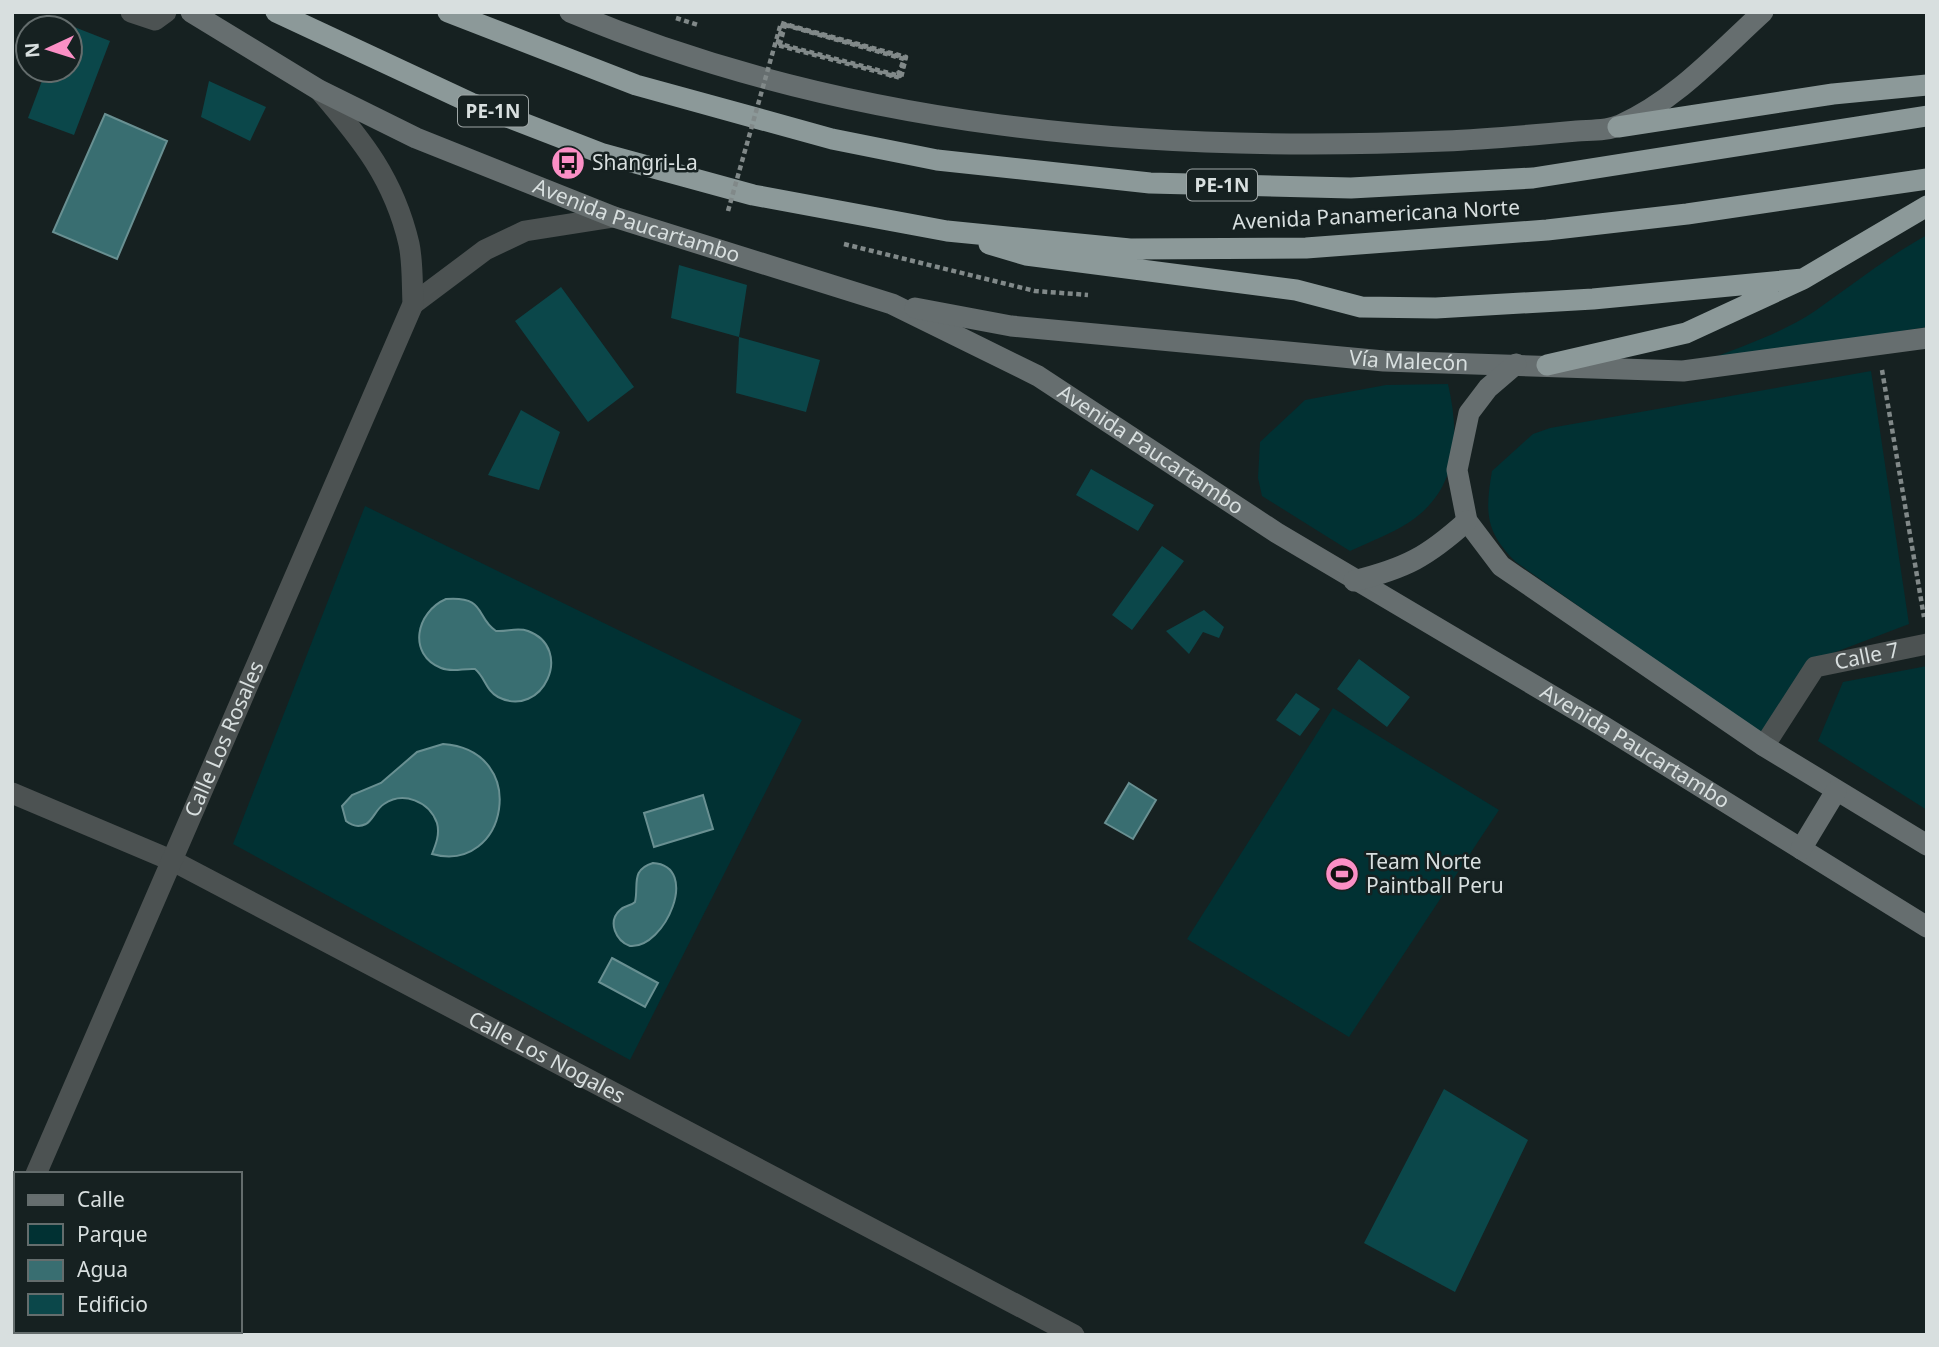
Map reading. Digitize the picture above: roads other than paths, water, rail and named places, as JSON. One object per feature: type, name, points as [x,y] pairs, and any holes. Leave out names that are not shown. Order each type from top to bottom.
[{"type":"highway","name":"Avenida Panamericana Norte","points":[[276,12],[471,103],[603,154],[753,195],[947,231],[1130,248],[1306,248],[1560,229],[1687,214],[1927,179]]},
{"type":"highway","name":"Avenida Panamericana Norte","points":[[448,12],[636,85],[832,139],[937,160],[1150,183],[1351,188],[1533,178],[1927,116]]},
{"type":"highway","points":[[1618,127],[1833,94],[1927,85]]},
{"type":"highway","points":[[1547,365],[1686,333],[1803,279],[1927,206]]},
{"type":"highway","points":[[947,231],[1026,255],[1296,290],[1361,307],[1436,309],[1803,279]]},
{"type":"main road","name":"Calle Los Rosales","points":[[191,12],[319,90]]},
{"type":"main road","points":[[570,12],[659,46],[798,87],[1024,130],[1136,141],[1286,145],[1470,140],[1618,127],[1686,81],[1763,12]]},
{"type":"main road","name":"Avenida Paucartambo","points":[[319,90],[416,138],[549,194],[892,304],[1038,376],[1354,581],[1603,726],[1927,927]]},
{"type":"main road","name":"Vía Malecón","points":[[892,304],[1011,326],[1384,361],[1683,371],[1927,338]]},
{"type":"main road","points":[[1516,364],[1488,388],[1469,413],[1457,470],[1467,521],[1501,566],[1764,746],[1927,845]]},
{"type":"main road","points":[[1354,581],[1399,569],[1436,549],[1467,521]]},
{"type":"main road","points":[[1801,849],[1836,791]]},
{"type":"street","points":[[131,12],[155,20],[166,12]]},
{"type":"street","name":"Calle Los Rosales","points":[[37,1172],[413,304],[409,246],[394,196],[366,145],[319,90]]},
{"type":"street","name":"Calle Los Rosales","points":[[413,304],[485,250],[525,231],[614,217]]},
{"type":"street","name":"Calle 7","points":[[1764,746],[1815,667],[1927,643]]},
{"type":"street","name":"Calle Los Nogales","points":[[12,793],[173,861],[1074,1335]]},
{"type":"water","points":[[105,114],[167,141],[117,259],[53,232]]},
{"type":"water","points":[[446,599],[459,599],[474,604],[496,631],[524,630],[542,640],[549,652],[551,665],[548,679],[540,691],[528,699],[514,701],[498,697],[475,669],[445,669],[430,662],[420,643],[422,623],[436,605]]},
{"type":"water","points":[[443,744],[471,751],[489,767],[498,787],[499,809],[492,830],[478,847],[458,856],[432,854],[438,835],[437,823],[422,804],[407,798],[391,800],[384,804],[363,825],[355,826],[346,821],[342,806],[352,795],[381,783],[417,752]]},
{"type":"water","points":[[1129,783],[1156,800],[1133,839],[1105,823]]},
{"type":"water","points":[[703,795],[713,829],[654,847],[644,813]]},
{"type":"water","points":[[653,863],[667,868],[675,878],[673,907],[655,935],[643,943],[630,946],[617,936],[614,920],[620,910],[635,902],[638,874]]},
{"type":"water","points":[[612,958],[658,983],[645,1007],[599,982]]},
{"type":"place","name":"Shangri-La","points":[[568,163]]},
{"type":"place","name":"Team Norte Paintball Peru","points":[[1342,874]]}]
